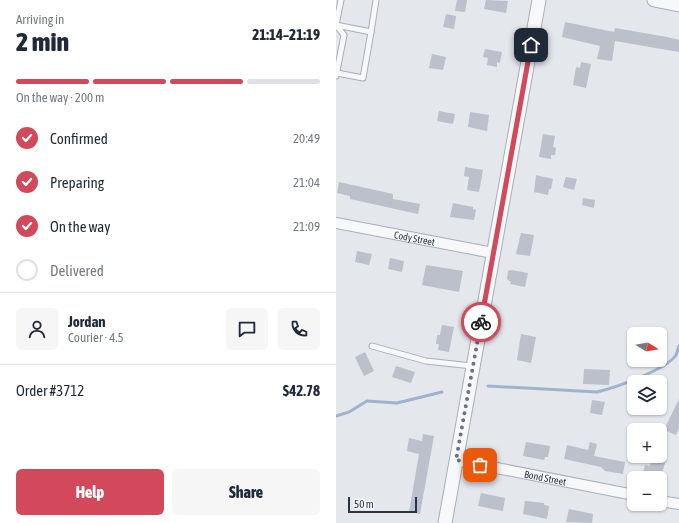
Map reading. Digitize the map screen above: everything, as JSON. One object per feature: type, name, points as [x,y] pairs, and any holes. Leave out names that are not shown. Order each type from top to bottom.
[{"type":"street","points":[[445,523],[539,0]]},
{"type":"street","points":[[654,0],[679,5]]},
{"type":"street","name":"Cody Street","points":[[336,223],[493,253]]},
{"type":"street","name":"Bond Street","points":[[456,460],[627,495]]},
{"type":"street","points":[[667,502],[679,504]]},
{"type":"lane","points":[[341,0],[336,25],[344,35],[336,75],[363,78],[376,0]]},
{"type":"lane","points":[[336,25],[371,32]]},
{"type":"lane","points":[[372,346],[426,361],[473,366]]},
{"type":"building","points":[[457,0],[467,0],[465,12],[455,11]]},
{"type":"building","points":[[486,0],[508,1],[506,13],[484,9]]},
{"type":"building","points":[[446,14],[456,16],[454,29],[443,27]]},
{"type":"building","points":[[565,22],[614,32],[615,28],[679,40],[679,52],[615,41],[612,61],[597,59],[600,46],[562,37]]},
{"type":"building","points":[[485,49],[502,52],[500,63],[497,62],[497,67],[487,65],[488,58],[483,57]]},
{"type":"building","points":[[432,54],[446,57],[443,70],[429,68]]},
{"type":"building","points":[[581,62],[591,64],[586,88],[573,85],[576,67],[580,68]]},
{"type":"building","points":[[439,111],[455,114],[453,124],[437,121]]},
{"type":"building","points":[[470,112],[489,115],[487,131],[468,127]]},
{"type":"building","points":[[543,134],[555,136],[553,147],[556,148],[555,155],[551,155],[551,159],[539,157]]},
{"type":"building","points":[[465,167],[483,170],[479,192],[467,190],[469,177],[464,176]]},
{"type":"building","points":[[536,175],[553,179],[548,195],[534,192]]},
{"type":"building","points":[[566,177],[577,179],[574,190],[563,187]]},
{"type":"building","points":[[339,182],[393,194],[393,199],[420,204],[418,214],[350,199],[350,196],[337,193]]},
{"type":"building","points":[[583,198],[595,200],[594,208],[582,205]]},
{"type":"building","points":[[453,203],[473,207],[473,209],[476,210],[474,220],[450,217]]},
{"type":"building","points":[[521,233],[534,235],[530,256],[516,254]]},
{"type":"building","points":[[357,251],[372,254],[369,265],[355,262]]},
{"type":"building","points":[[390,258],[404,261],[402,272],[388,269]]},
{"type":"building","points":[[426,265],[463,271],[459,292],[422,285]]},
{"type":"building","points":[[511,270],[528,273],[525,287],[510,284],[511,282],[507,279],[508,271]]},
{"type":"building","points":[[442,325],[454,327],[449,352],[438,350],[439,344],[436,344],[437,335],[440,335]]},
{"type":"building","points":[[521,334],[536,337],[531,363],[517,360]]},
{"type":"building","points":[[365,352],[374,371],[364,376],[355,357]]},
{"type":"building","points":[[396,366],[415,372],[411,383],[392,377]]},
{"type":"building","points":[[584,369],[610,370],[609,385],[583,384]]},
{"type":"building","points":[[679,399],[679,428],[676,435],[667,431],[667,424]]},
{"type":"building","points":[[592,400],[605,402],[602,415],[590,413]]},
{"type":"building","points":[[423,434],[434,436],[420,514],[409,512],[419,454],[407,451],[409,438],[422,441]]},
{"type":"building","points":[[526,442],[550,446],[548,457],[545,457],[544,460],[523,456]]},
{"type":"building","points":[[590,442],[597,444],[594,456],[625,462],[623,474],[605,471],[601,467],[564,459],[567,445],[588,450]]},
{"type":"building","points":[[651,463],[665,463],[663,471],[643,471],[645,465],[650,466]]},
{"type":"building","points":[[481,493],[505,498],[503,511],[478,506]]},
{"type":"building","points":[[525,501],[544,503],[544,505],[549,506],[547,519],[523,514]]},
{"type":"building","points":[[569,509],[593,514],[592,523],[566,522]]},
{"type":"waterway","points":[[488,386],[597,392],[639,378],[662,367],[676,355],[679,346]]},
{"type":"waterway","points":[[336,416],[349,412],[367,401],[397,403],[442,392]]},
{"type":"way so far","points":[[480,465],[456,460],[481,322]]},
{"type":"route","points":[[481,322],[531,45]]}]
